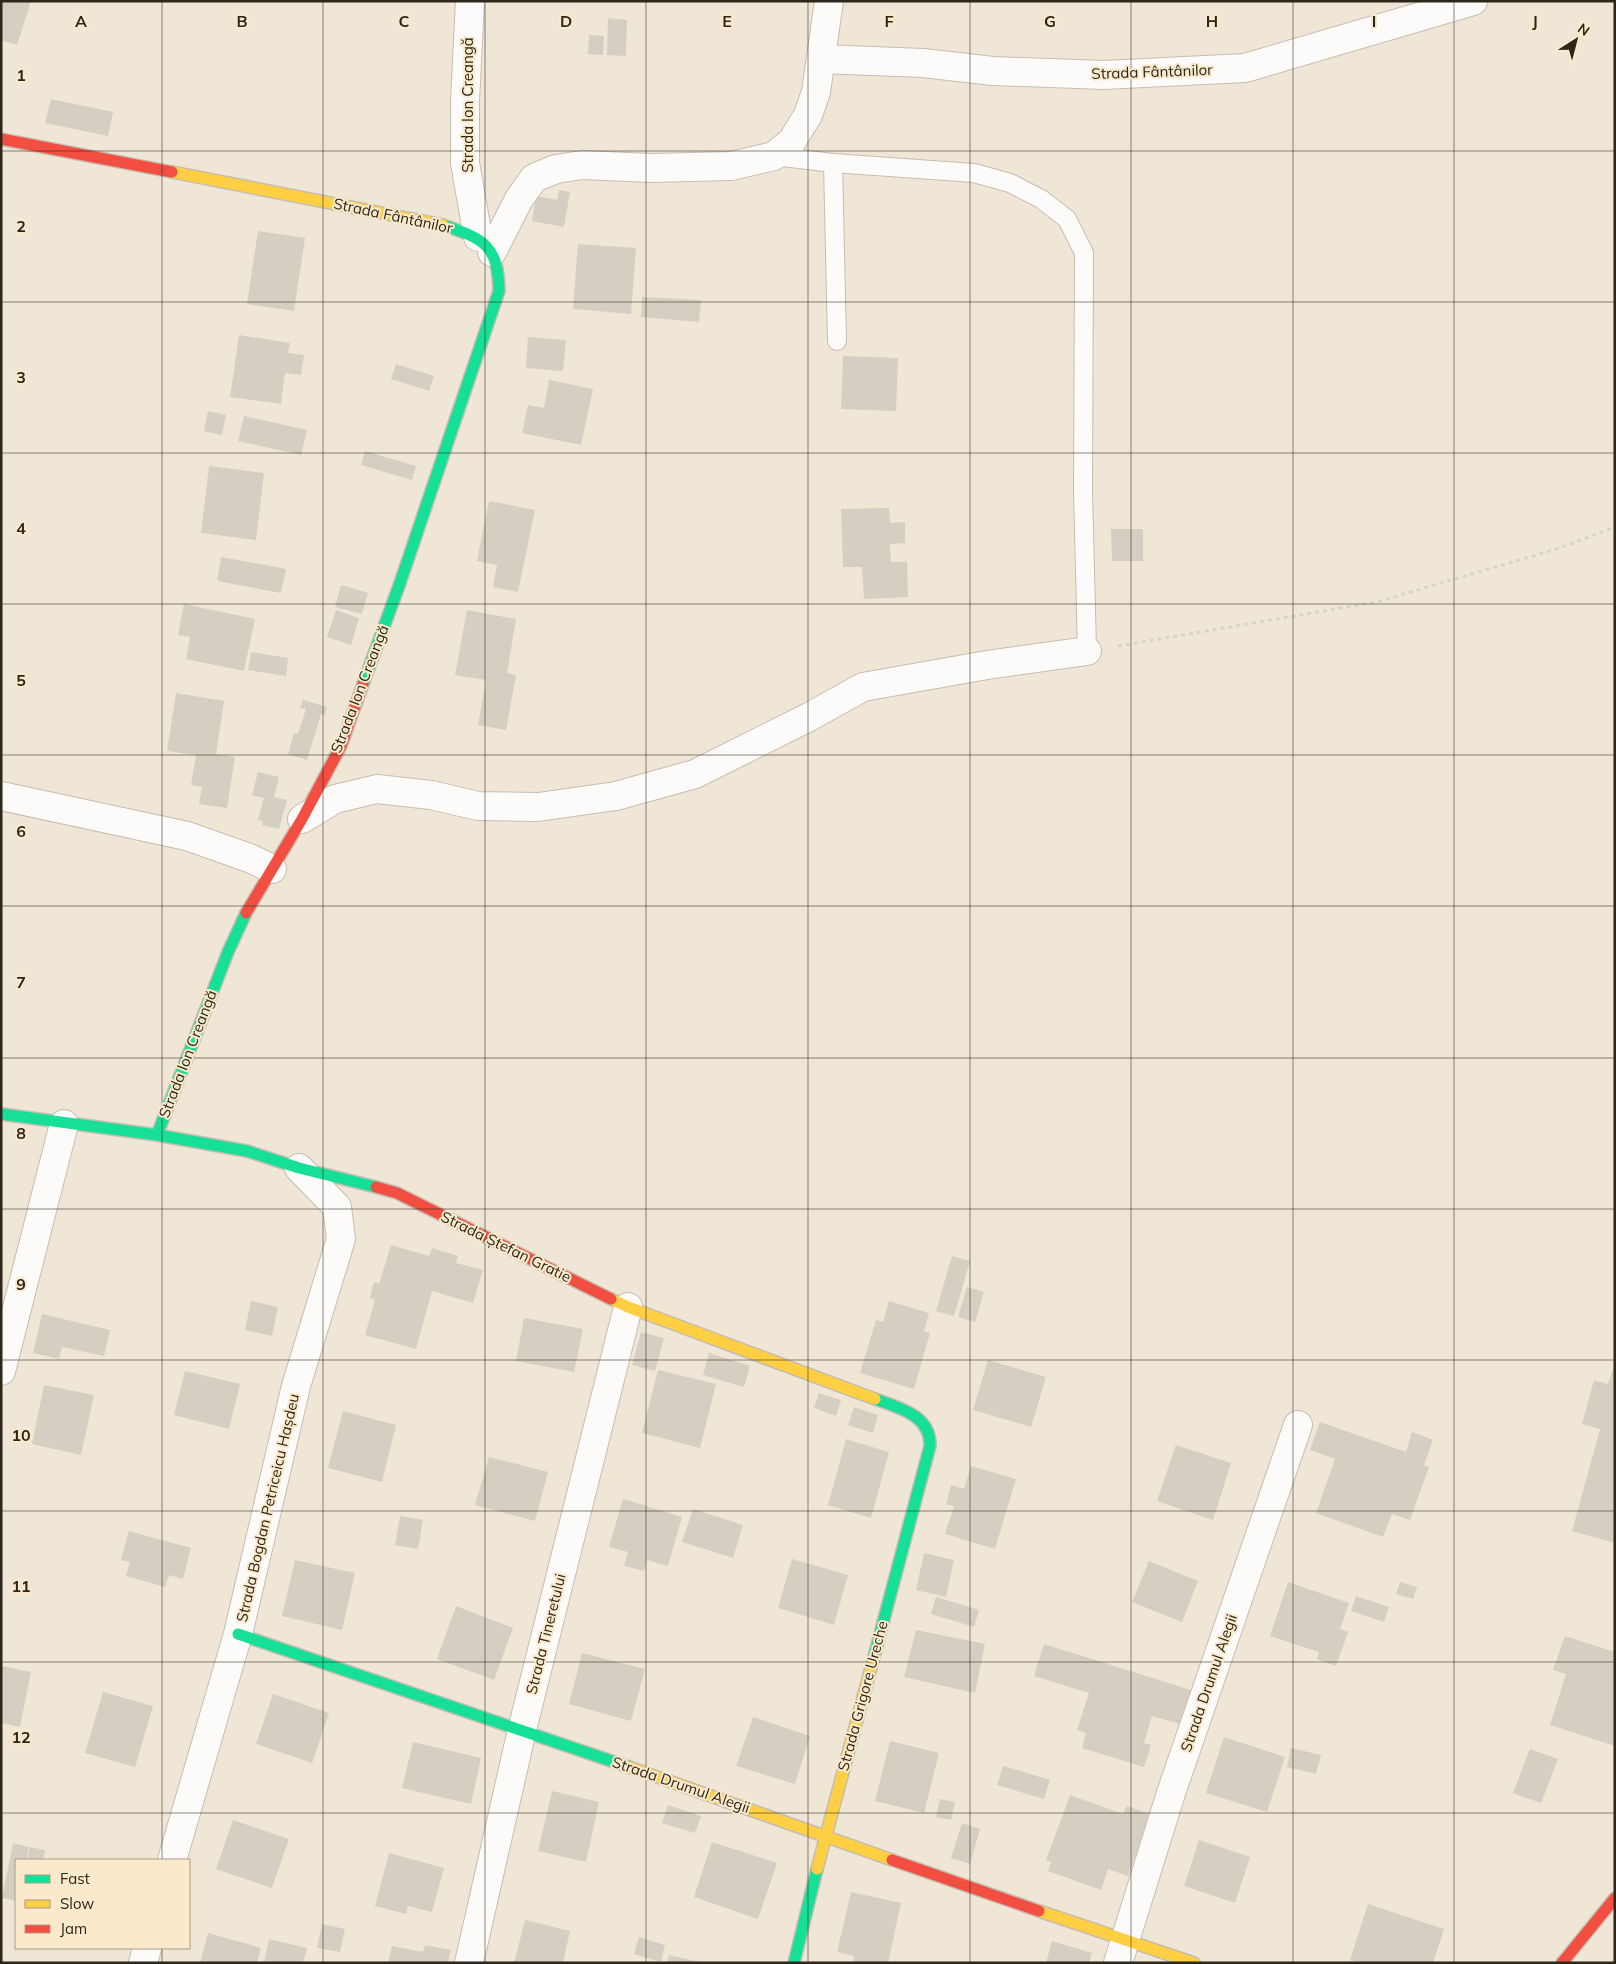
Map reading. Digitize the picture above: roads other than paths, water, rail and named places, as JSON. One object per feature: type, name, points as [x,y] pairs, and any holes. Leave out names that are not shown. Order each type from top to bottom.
[{"type":"street","name":"Strada Ion Creangă","points":[[156,1135],[228,952],[247,911],[302,819],[341,746],[400,583],[499,291],[500,272],[485,245],[465,163],[465,101],[470,1]]},
{"type":"street","points":[[485,245],[534,178],[556,168],[582,165],[651,168],[732,166],[774,156],[792,141],[808,116],[816,92],[829,1]]},
{"type":"street","name":"Strada Fântânilor","points":[[822,59],[923,63],[993,71],[1104,76],[1245,68],[1473,1]]},
{"type":"street","name":"Strada Fântânilor","points":[[1,139],[438,223],[485,245]]},
{"type":"street","points":[[302,819],[335,799],[377,789],[431,795],[478,806],[538,807],[616,796],[695,774],[809,717],[863,687],[987,665],[1087,651]]},
{"type":"street","points":[[1,796],[187,836],[252,858],[272,869]]},
{"type":"street","name":"Strada Ștefan Gratie","points":[[1,1114],[156,1135],[247,1151],[299,1168],[357,1181],[397,1193],[628,1307],[907,1411],[921,1419],[928,1429]]},
{"type":"street","points":[[1,1370],[64,1124]]},
{"type":"street","name":"Strada Bogdan Petriceicu Hașdeu","points":[[172,1859],[238,1634],[296,1386],[341,1239],[337,1207],[299,1168]]},
{"type":"street","name":"Strada Tineretului","points":[[470,1963],[522,1730],[628,1307]]},
{"type":"street","name":"Strada Drumul Alegii","points":[[1121,1952],[1171,1794],[1298,1425]]},
{"type":"street","name":"Strada Grigore Ureche","points":[[794,1963],[825,1835],[931,1444],[928,1429]]},
{"type":"street","name":"Strada Drumul Alegii","points":[[238,1634],[825,1835],[1121,1952],[1194,1963]]},
{"type":"street","points":[[1562,1963],[1615,1898]]},
{"type":"street","points":[[143,1963],[147,1949]]},
{"type":"lane","points":[[774,156],[833,163],[974,173],[1010,183],[1041,199],[1068,219],[1084,253],[1083,490],[1087,651]]},
{"type":"lane","points":[[833,163],[837,341]]}]
